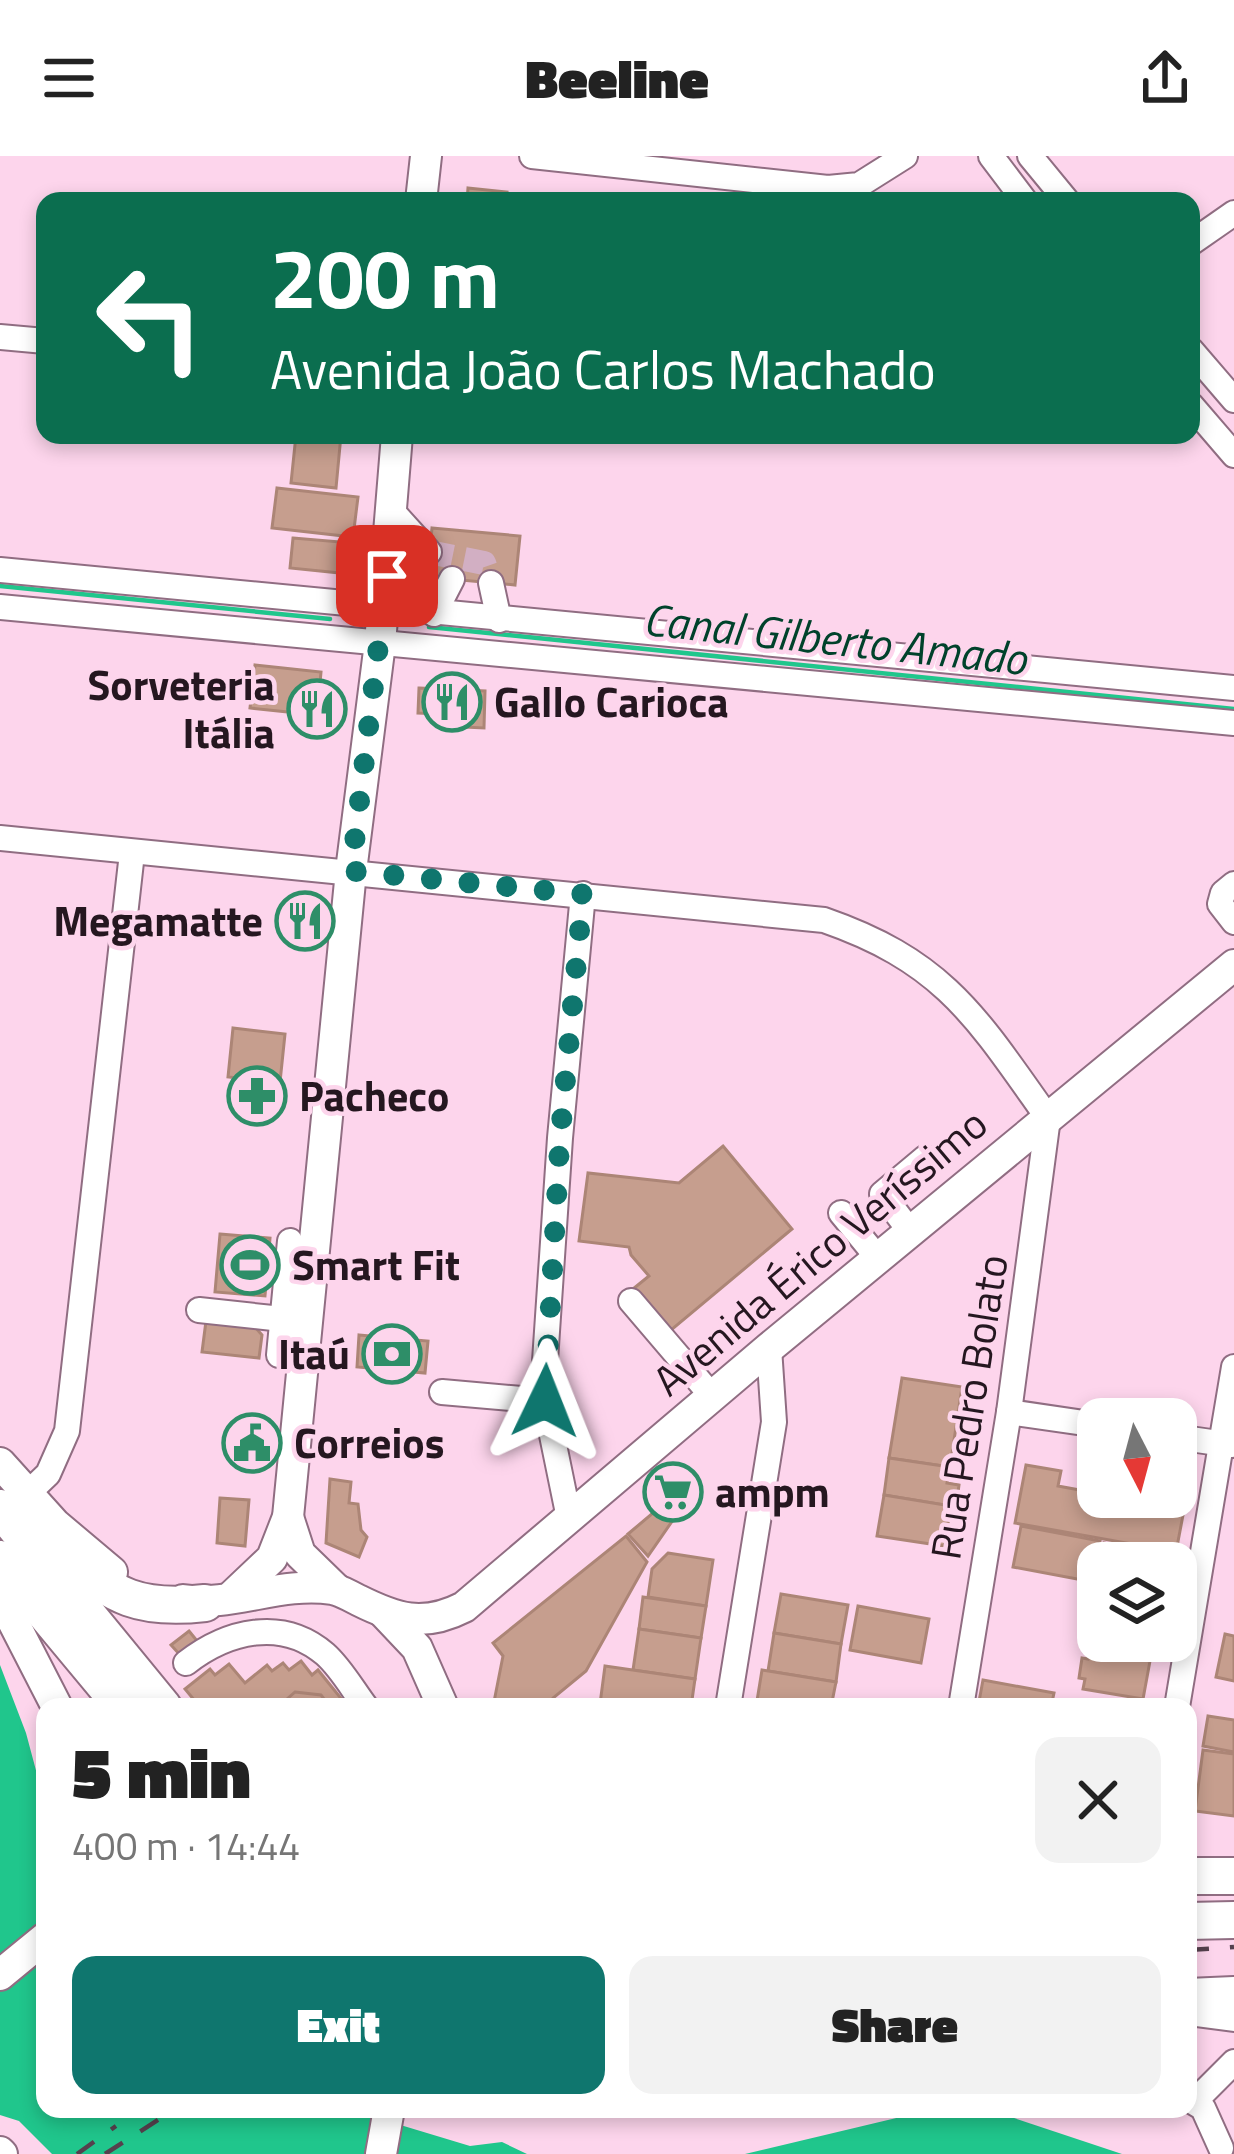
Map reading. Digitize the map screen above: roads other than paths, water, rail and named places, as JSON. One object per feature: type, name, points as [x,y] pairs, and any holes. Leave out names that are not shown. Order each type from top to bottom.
[{"type":"highway","points":[[11,1505],[92,1578],[131,1600],[166,1607],[219,1599]]},
{"type":"highway","points":[[11,1505],[156,1698]]},
{"type":"highway","points":[[0,1559],[116,1698]]},
{"type":"highway","points":[[1197,1921],[1234,1920]]},
{"type":"main road","points":[[422,192],[425,156]]},
{"type":"main road","points":[[219,1599],[272,1558],[288,1517],[298,1280],[380,644],[397,444]]},
{"type":"main road","name":"Avenida Érico Veríssimo","points":[[464,1607],[769,1348],[1234,965]]},
{"type":"main road","points":[[0,1463],[11,1505]]},
{"type":"main road","points":[[288,1517],[300,1554],[336,1589],[401,1619],[430,1621],[464,1607]]},
{"type":"main road","points":[[219,1599],[336,1589]]},
{"type":"main road","points":[[0,1596],[51,1698]]},
{"type":"main road","points":[[441,1698],[444,1646],[464,1607]]},
{"type":"main road","points":[[382,1612],[417,1648],[441,1698]]},
{"type":"main road","points":[[0,1976],[36,1946]]},
{"type":"main road","points":[[1197,1994],[1234,1992]]},
{"type":"main road","points":[[1197,2011],[1234,2016]]},
{"type":"main road","points":[[381,2154],[387,2118]]},
{"type":"street","points":[[532,156],[619,159],[843,188],[859,184],[905,156]]},
{"type":"street","points":[[991,156],[1018,192]]},
{"type":"street","points":[[1030,156],[1060,192]]},
{"type":"street","points":[[1200,237],[1234,213]]},
{"type":"street","points":[[0,337],[36,340]]},
{"type":"street","points":[[1200,360],[1234,400]]},
{"type":"street","points":[[1200,415],[1234,455]]},
{"type":"street","points":[[392,512],[429,552]]},
{"type":"street","points":[[0,570],[1234,688]]},
{"type":"street","points":[[434,614],[452,579]]},
{"type":"street","points":[[491,583],[500,620]]},
{"type":"street","points":[[0,607],[1234,723]]},
{"type":"street","points":[[0,838],[824,920],[908,956],[943,984],[983,1027],[1048,1118]]},
{"type":"street","points":[[11,1505],[48,1474],[67,1431],[132,853]]},
{"type":"street","points":[[1234,884],[1223,893],[1220,904],[1234,922]]},
{"type":"street","points":[[568,1518],[545,1401],[559,1162],[583,894]]},
{"type":"street","name":"Rua Pedro Bolato","points":[[962,1698],[1010,1412],[1048,1118]]},
{"type":"street","points":[[910,1231],[882,1194],[925,1158]]},
{"type":"street","points":[[841,1214],[878,1258]]},
{"type":"street","points":[[279,1354],[282,1319],[298,1280],[290,1241]]},
{"type":"street","points":[[632,1301],[724,1386],[762,1393],[774,1407]]},
{"type":"street","points":[[199,1310],[282,1319]]},
{"type":"street","points":[[729,1698],[774,1407],[769,1348]]},
{"type":"street","points":[[1179,1698],[1227,1444],[1234,1367]]},
{"type":"street","points":[[442,1392],[545,1401]]},
{"type":"street","points":[[1010,1412],[1077,1422]]},
{"type":"street","points":[[1197,1440],[1227,1444]]},
{"type":"street","points":[[186,1663],[207,1646],[234,1636],[283,1632],[327,1655],[359,1698]]},
{"type":"street","points":[[1197,2095],[1234,2062]]},
{"type":"street","points":[[1197,2104],[1221,2148]]},
{"type":"waterway","name":"Canal Gilberto Amado","points":[[0,586],[330,619]]},
{"type":"waterway","name":"Canal Gilberto Amado","points":[[429,627],[1234,709]]},
{"type":"tunnel","points":[[429,552],[484,563],[491,583]]},
{"type":"railway","points":[[1197,1949],[1234,1947]]},
{"type":"railway","points":[[105,2154],[161,2118]]},
{"type":"railway","points":[[77,2154],[116,2126]]},
{"type":"place","name":"Gallo Carioca","points":[[452,702]]},
{"type":"place","name":"Sorveteria Itália","points":[[317,709]]},
{"type":"place","name":"Megamatte","points":[[305,921]]},
{"type":"place","name":"Pacheco","points":[[257,1096]]},
{"type":"place","name":"Smart Fit","points":[[250,1265]]},
{"type":"place","name":"Itaú","points":[[392,1354]]},
{"type":"place","name":"Correios","points":[[252,1443]]},
{"type":"place","name":"ampm","points":[[673,1492]]}]
